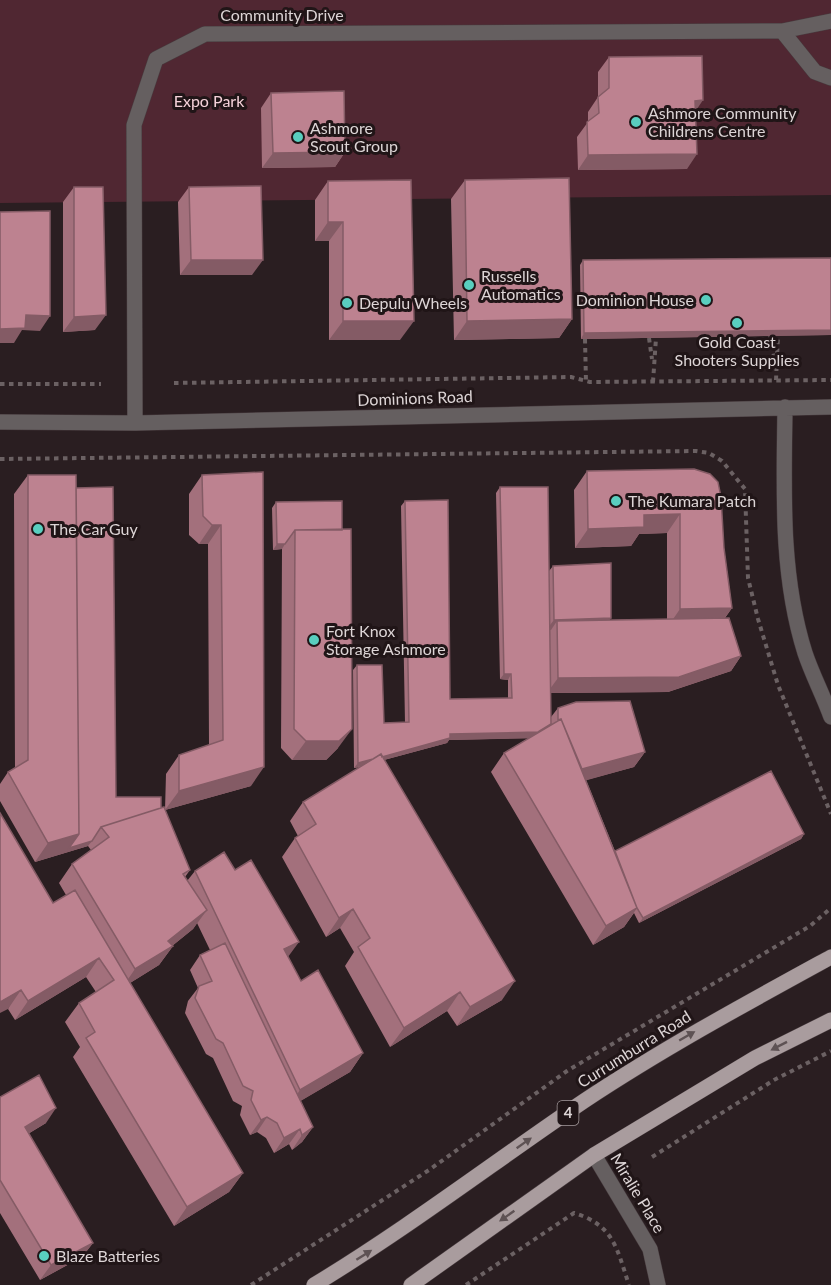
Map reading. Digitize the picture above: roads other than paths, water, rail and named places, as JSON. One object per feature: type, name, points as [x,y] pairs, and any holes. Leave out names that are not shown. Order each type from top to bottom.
[{"type":"main road","name":"Currumburra Road","points":[[315,1285],[439,1205],[575,1108],[646,1061],[831,957]]},
{"type":"main road","points":[[411,1285],[594,1155],[756,1058],[831,1020]]},
{"type":"street","name":"Community Drive","points":[[135,423],[134,125],[156,59],[205,34],[782,31],[831,21]]},
{"type":"street","points":[[782,31],[815,72],[831,78]]},
{"type":"street","points":[[785,407],[784,497],[789,582],[806,653],[831,717]]},
{"type":"street","name":"Dominions Road","points":[[0,422],[135,423],[831,407]]},
{"type":"street","name":"Miralie Place","points":[[594,1155],[650,1249],[658,1285]]},
{"type":"place","name":"Ashmore Community Childrens Centre","points":[[636,122]]},
{"type":"place","name":"Ashmore Scout Group","points":[[298,137]]},
{"type":"place","name":"Russells Automatics","points":[[469,285]]},
{"type":"place","name":"Dominion House","points":[[706,300]]},
{"type":"place","name":"Depulu Wheels","points":[[347,303]]},
{"type":"place","name":"Gold Coast Shooters Supplies","points":[[737,323]]},
{"type":"place","name":"The Kumara Patch","points":[[616,501]]},
{"type":"place","name":"The Car Guy","points":[[38,529]]},
{"type":"place","name":"Fort Knox Storage Ashmore","points":[[314,640]]},
{"type":"place","name":"Blaze Batteries","points":[[44,1256]]},
{"type":"park label","name":"Expo Park","points":[[209,101]]}]
